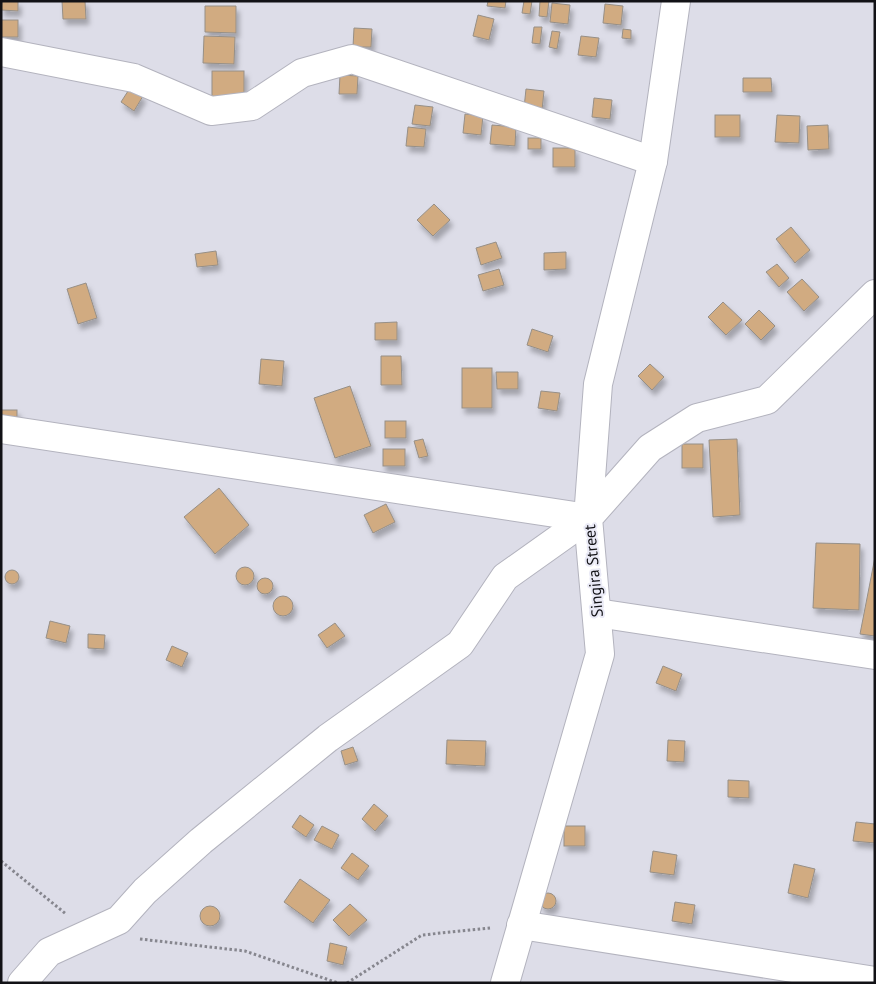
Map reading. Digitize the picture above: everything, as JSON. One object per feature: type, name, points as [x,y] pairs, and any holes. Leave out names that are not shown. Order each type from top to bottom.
[{"type":"street","points":[[22,983],[48,952],[119,920],[145,891],[187,854],[328,738],[460,644],[506,577],[588,518],[598,384],[653,161],[676,1]]},
{"type":"street","points":[[1,52],[134,78],[211,111],[252,106],[302,73],[352,60],[653,161]]},
{"type":"street","name":"Singira Street","points":[[505,983],[600,654],[588,518],[650,448],[697,418],[767,400],[875,294]]},
{"type":"street","points":[[1,429],[588,518]]},
{"type":"street","points":[[597,614],[875,655]]},
{"type":"street","points":[[521,926],[875,981]]},
{"type":"path","points":[[1,861],[88,933]]},
{"type":"path","points":[[347,983],[422,935],[521,926]]},
{"type":"path","points":[[138,938],[245,951],[338,983]]},
{"type":"building","points":[[2,1],[18,1],[18,11],[1,10]]},
{"type":"building","points":[[62,1],[85,1],[86,19],[63,19]]},
{"type":"building","points":[[488,1],[506,1],[505,8],[487,6]]},
{"type":"building","points":[[524,1],[532,1],[530,14],[522,13]]},
{"type":"building","points":[[540,1],[549,1],[547,17],[539,16]]},
{"type":"building","points":[[552,3],[570,5],[568,24],[550,22]]},
{"type":"building","points":[[605,4],[623,6],[621,25],[603,23]]},
{"type":"building","points":[[205,6],[236,6],[236,33],[205,32]]},
{"type":"building","points":[[478,15],[494,19],[489,40],[473,36]]},
{"type":"building","points":[[1,20],[18,20],[18,37],[1,37]]},
{"type":"building","points":[[534,27],[542,27],[540,44],[532,43]]},
{"type":"building","points":[[354,28],[372,29],[371,47],[353,47]]},
{"type":"building","points":[[623,29],[631,30],[631,39],[622,38]]},
{"type":"building","points":[[552,31],[560,32],[557,49],[549,47]]},
{"type":"building","points":[[204,36],[235,37],[234,64],[203,63]]},
{"type":"building","points":[[581,36],[599,38],[596,57],[578,55]]},
{"type":"building","points":[[212,71],[244,71],[244,98],[212,98]]},
{"type":"building","points":[[340,75],[358,76],[357,94],[339,94]]},
{"type":"building","points":[[743,78],[771,78],[772,92],[743,92]]},
{"type":"building","points":[[130,88],[143,96],[134,111],[121,102]]},
{"type":"building","points":[[526,89],[544,91],[542,110],[524,108]]},
{"type":"building","points":[[594,98],[612,100],[610,119],[592,117]]},
{"type":"building","points":[[415,105],[433,107],[430,126],[412,124]]},
{"type":"building","points":[[465,114],[483,116],[481,135],[463,133]]},
{"type":"building","points":[[715,115],[740,115],[740,137],[715,137]]},
{"type":"building","points":[[777,115],[800,116],[799,143],[775,142]]},
{"type":"building","points":[[492,125],[516,127],[515,146],[490,144]]},
{"type":"building","points":[[828,125],[829,149],[808,150],[807,126]]},
{"type":"building","points":[[408,127],[426,129],[424,147],[406,146]]},
{"type":"building","points":[[528,138],[541,138],[541,149],[528,149]]},
{"type":"building","points":[[553,148],[575,148],[575,167],[553,167]]},
{"type":"building","points":[[434,204],[450,220],[433,236],[417,220]]},
{"type":"building","points":[[791,227],[810,250],[795,263],[776,239]]},
{"type":"building","points":[[496,242],[502,258],[481,265],[476,248]]},
{"type":"building","points":[[216,251],[218,265],[197,267],[195,254]]},
{"type":"building","points":[[566,252],[566,269],[544,270],[544,253]]},
{"type":"building","points":[[777,264],[789,278],[779,287],[766,272]]},
{"type":"building","points":[[499,269],[504,285],[483,291],[478,275]]},
{"type":"building","points":[[802,279],[819,297],[804,311],[787,292]]},
{"type":"building","points":[[86,283],[97,318],[78,324],[67,289]]},
{"type":"building","points":[[723,302],[742,320],[726,335],[708,317]]},
{"type":"building","points":[[759,310],[775,326],[761,340],[745,324]]},
{"type":"building","points":[[397,322],[397,340],[375,340],[375,323]]},
{"type":"building","points":[[532,329],[553,336],[548,352],[527,345]]},
{"type":"building","points":[[381,356],[401,356],[402,385],[381,385]]},
{"type":"building","points":[[261,359],[284,361],[282,386],[259,384]]},
{"type":"building","points":[[650,364],[664,377],[652,390],[638,376]]},
{"type":"building","points":[[462,368],[492,368],[492,408],[462,408]]},
{"type":"building","points":[[496,372],[518,372],[518,389],[497,389]]},
{"type":"building","points":[[350,386],[371,446],[335,458],[314,398]]},
{"type":"building","points":[[541,391],[560,393],[557,411],[538,408]]},
{"type":"building","points":[[1,410],[17,410],[17,425],[1,425]]},
{"type":"building","points":[[385,421],[406,421],[406,438],[385,438]]},
{"type":"building","points":[[423,439],[428,456],[419,458],[414,441]]},
{"type":"building","points":[[737,439],[740,515],[713,517],[709,440]]},
{"type":"building","points":[[682,444],[703,444],[703,468],[682,468]]},
{"type":"building","points":[[383,449],[405,449],[405,466],[383,466]]},
{"type":"building","points":[[219,488],[249,525],[215,554],[184,517]]},
{"type":"building","points":[[386,504],[395,522],[373,533],[364,515]]},
{"type":"building","points":[[816,543],[860,544],[859,610],[813,608]]},
{"type":"building","points":[[875,557],[875,636],[860,634]]},
{"type":"building","points":[[241,567],[249,567],[254,572],[252,583],[241,585],[236,580],[236,572]]},
{"type":"building","points":[[9,570],[15,570],[19,577],[15,584],[9,584],[5,580],[5,574]]},
{"type":"building","points":[[265,578],[273,586],[265,594],[257,586]]},
{"type":"building","points":[[283,596],[290,599],[293,606],[290,613],[283,616],[276,613],[273,606],[276,599]]},
{"type":"building","points":[[50,621],[70,626],[66,643],[46,638]]},
{"type":"building","points":[[335,623],[345,636],[327,648],[318,635]]},
{"type":"building","points":[[88,634],[105,635],[104,649],[88,648]]},
{"type":"building","points":[[172,646],[188,653],[182,667],[166,660]]},
{"type":"building","points":[[663,666],[682,674],[676,691],[656,683]]},
{"type":"building","points":[[447,740],[486,741],[485,766],[446,764]]},
{"type":"building","points":[[668,740],[685,741],[684,762],[667,761]]},
{"type":"building","points":[[353,747],[358,761],[345,765],[341,751]]},
{"type":"building","points":[[728,780],[749,781],[749,798],[728,797]]},
{"type":"building","points":[[374,804],[388,816],[375,831],[362,819]]},
{"type":"building","points":[[300,815],[314,825],[306,837],[292,827]]},
{"type":"building","points":[[856,822],[875,824],[875,843],[853,841]]},
{"type":"building","points":[[322,826],[339,835],[332,849],[314,840]]},
{"type":"building","points":[[564,826],[585,826],[585,846],[564,846]]},
{"type":"building","points":[[653,851],[677,855],[674,875],[650,872]]},
{"type":"building","points":[[352,853],[369,866],[358,880],[341,868]]},
{"type":"building","points":[[794,864],[815,869],[808,898],[788,893]]},
{"type":"building","points":[[300,879],[330,900],[313,923],[284,902]]},
{"type":"building","points":[[548,893],[556,901],[548,909],[540,901]]},
{"type":"building","points":[[675,902],[695,905],[692,924],[672,921]]},
{"type":"building","points":[[350,904],[367,920],[349,936],[333,920]]},
{"type":"building","points":[[210,906],[217,909],[220,916],[217,923],[210,926],[203,923],[200,916],[203,909]]},
{"type":"building","points":[[330,943],[347,947],[343,965],[327,961]]}]
